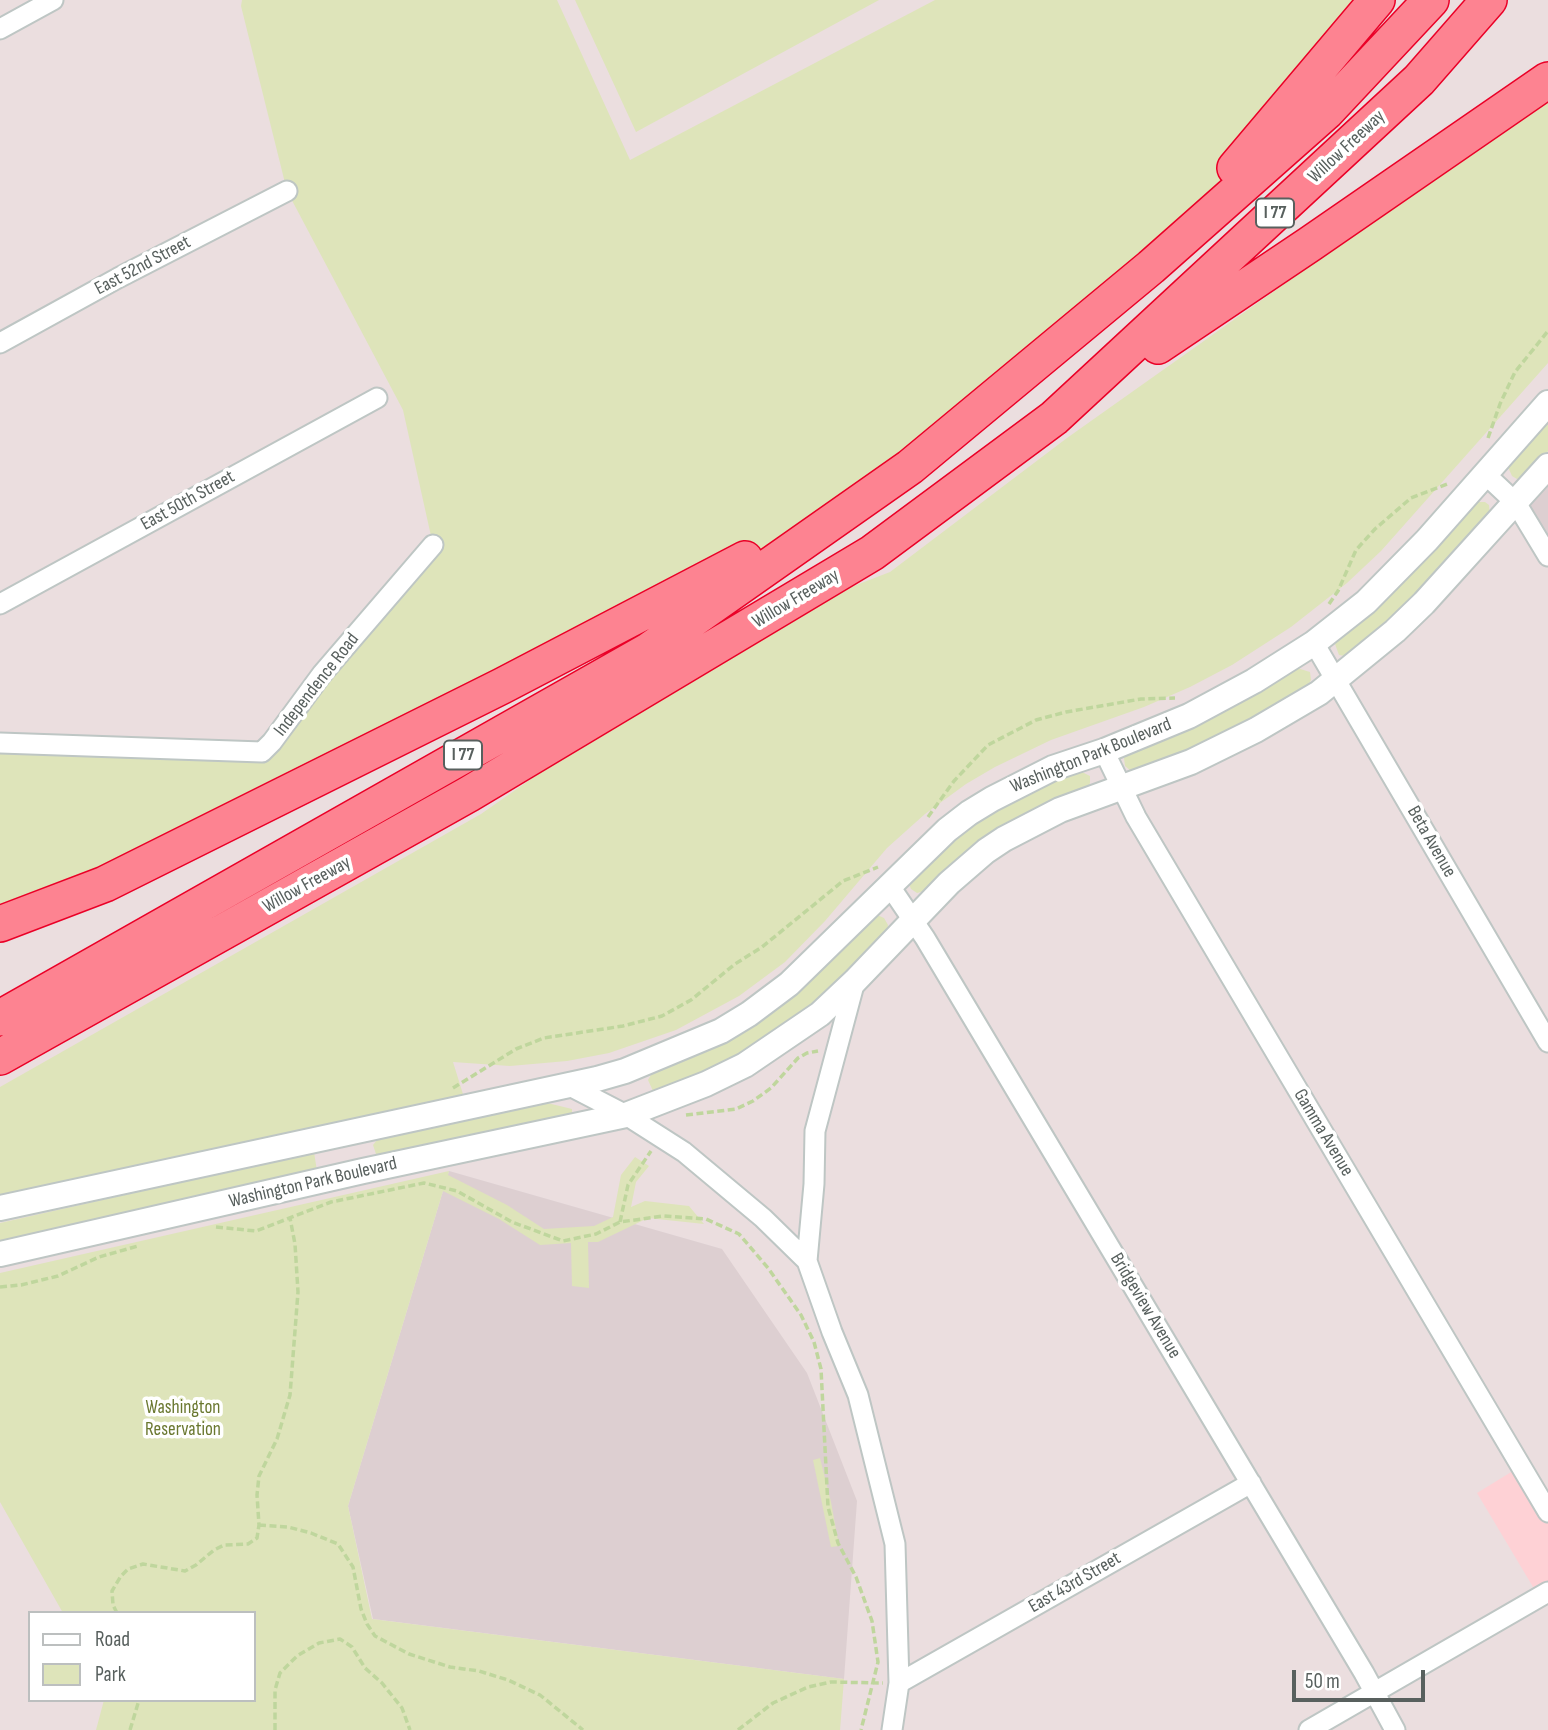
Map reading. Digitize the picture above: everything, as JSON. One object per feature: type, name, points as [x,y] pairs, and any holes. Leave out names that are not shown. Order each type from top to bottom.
[{"type":"highway","points":[[1151,267],[1377,0]]},
{"type":"highway","name":"Willow Freeway","points":[[0,1018],[648,651],[910,467],[1151,267],[1326,112],[1431,0]]},
{"type":"highway","name":"Willow Freeway","points":[[0,1057],[469,794],[872,553],[1054,418],[1419,80],[1489,0]]},
{"type":"highway","points":[[1054,418],[1548,80]]},
{"type":"highway","points":[[0,924],[105,884],[502,686],[727,569],[910,467]]},
{"type":"street","points":[[0,29],[53,0]]},
{"type":"street","name":"East 52nd Street","points":[[0,343],[118,278],[287,191]]},
{"type":"street","name":"East 50th Street","points":[[0,604],[377,398]]},
{"type":"street","name":"Washington Park Boulevard","points":[[0,1208],[568,1085],[625,1071],[721,1031],[749,1014],[815,961],[885,875],[992,799],[1053,768],[1104,751],[1189,716],[1314,643],[1366,602],[1427,540],[1548,403]]},
{"type":"street","name":"Washington Park Boulevard","points":[[0,1254],[626,1115],[706,1084],[745,1065],[820,1014],[948,883],[1004,839],[1060,810],[1122,789],[1224,747],[1319,693],[1414,612],[1517,503],[1548,466]]},
{"type":"street","points":[[1485,474],[1517,503],[1548,556]]},
{"type":"street","name":"Independence Road","points":[[0,743],[262,752],[322,674],[433,545]]},
{"type":"street","name":"Beta Avenue","points":[[1314,643],[1548,1042]]},
{"type":"street","name":"Gamma Avenue","points":[[1104,751],[1176,886],[1548,1512]]},
{"type":"street","name":"Bridgeview Avenue","points":[[885,875],[1251,1483],[1395,1730]]},
{"type":"street","name":"Washington Park Boulevard","points":[[855,981],[814,1131],[814,1184],[807,1261],[858,1395],[895,1544],[899,1683],[892,1730]]},
{"type":"street","name":"Washington Park Boulevard","points":[[568,1085],[626,1115],[684,1152],[763,1218],[807,1261]]},
{"type":"street","name":"East 43rd Street","points":[[899,1683],[1251,1483]]},
{"type":"street","points":[[1310,1730],[1548,1592]]},
{"type":"path","points":[[1484,446],[1515,372],[1548,331]]},
{"type":"path","points":[[1325,609],[1338,591],[1356,550],[1376,529],[1411,498],[1455,480]]},
{"type":"path","points":[[927,819],[954,781],[988,745],[1036,720],[1141,699],[1178,698]]},
{"type":"path","points":[[450,1090],[516,1049],[544,1038],[623,1026],[662,1016],[691,1000],[843,881],[885,875]]},
{"type":"path","points":[[681,1115],[736,1109],[771,1088],[798,1058],[818,1051]]},
{"type":"path","points":[[620,1222],[628,1185],[648,1155]]},
{"type":"path","points":[[206,1226],[256,1231],[331,1202],[424,1183],[457,1191],[512,1222],[563,1241],[596,1234],[620,1222],[663,1216],[706,1219],[739,1234],[768,1268],[801,1315],[814,1342],[821,1369],[828,1507],[838,1543],[856,1577],[872,1621],[878,1662],[861,1730]]},
{"type":"path","points":[[116,1611],[112,1591],[128,1569],[143,1564],[185,1571],[224,1545],[248,1544],[257,1538],[259,1476],[277,1439],[291,1383],[298,1292],[295,1244],[290,1218]]},
{"type":"path","points":[[0,1287],[58,1276],[99,1257],[138,1246]]},
{"type":"path","points":[[259,1525],[288,1527],[338,1544],[353,1567],[361,1609],[366,1624],[375,1636],[409,1654],[450,1667],[479,1671],[508,1680],[540,1695],[583,1730]]},
{"type":"path","points":[[275,1730],[275,1690],[280,1673],[297,1656],[319,1643],[341,1639],[352,1647],[365,1668],[382,1683],[402,1708],[410,1730]]},
{"type":"path","points":[[738,1730],[774,1703],[808,1687],[831,1682],[899,1683]]},
{"type":"path","points":[[130,1730],[138,1702]]},
{"type":"shaded area","points":[[1548,466],[1548,556],[1516,503]]},
{"type":"shaded area","points":[[449,1171],[722,1249],[807,1373],[857,1501],[844,1679],[373,1619],[348,1506]]},
{"type":"shaded area","points":[[1521,1466],[1548,1512],[1548,1592],[1539,1597],[1477,1493]]},
{"type":"green space","points":[[242,0],[557,0],[630,160],[935,0],[1377,0],[1151,267],[910,467],[727,569],[0,924],[0,743],[250,753],[433,545],[403,410],[287,191],[241,6]]},
{"type":"green space","points":[[575,0],[879,0],[636,132]]},
{"type":"green space","points":[[1548,100],[1548,363],[1381,551],[1347,583],[1291,627],[1232,665],[1190,687],[1144,707],[1051,740],[966,784],[925,814],[887,848],[825,921],[785,962],[739,996],[676,1030],[609,1053],[567,1061],[510,1066],[453,1062],[467,1107],[0,1208],[0,1087],[481,814],[750,626],[890,572],[1067,438]]},
{"type":"green space","points":[[1548,418],[1548,451],[1526,476],[1517,479],[1512,476],[1508,467]]},
{"type":"green space","points":[[1475,502],[1489,505],[1490,516],[1421,594],[1345,656],[1339,655],[1335,644],[1338,639]]},
{"type":"green space","points":[[1297,668],[1310,672],[1311,680],[1307,687],[1254,720],[1194,749],[1131,771],[1125,766],[1124,758],[1129,752],[1257,692]]},
{"type":"green space","points":[[1078,770],[1090,776],[1087,789],[924,891],[917,893],[911,889],[909,884],[912,875],[968,828],[1004,804]]},
{"type":"green space","points":[[877,915],[884,918],[888,925],[887,931],[825,996],[744,1055],[660,1092],[653,1091],[648,1080],[652,1073],[715,1046]]},
{"type":"green space","points":[[539,1101],[572,1109],[572,1115],[382,1157],[376,1154],[373,1145],[381,1135]]},
{"type":"green space","points":[[314,1152],[317,1171],[0,1242],[0,1223]]},
{"type":"green space","name":"Washington Reservation","points":[[635,1157],[649,1166],[636,1182],[631,1207],[645,1201],[689,1206],[704,1224],[648,1218],[598,1242],[588,1242],[589,1288],[572,1286],[571,1243],[540,1245],[499,1219],[443,1191],[348,1506],[372,1619],[844,1679],[840,1730],[96,1730],[103,1702],[256,1702],[256,1611],[62,1611],[0,1502],[0,1273],[449,1171],[448,1175],[507,1205],[544,1229],[594,1226],[613,1217],[621,1175]]},
{"type":"green space","points":[[820,1458],[839,1546],[831,1547],[813,1460]]}]
